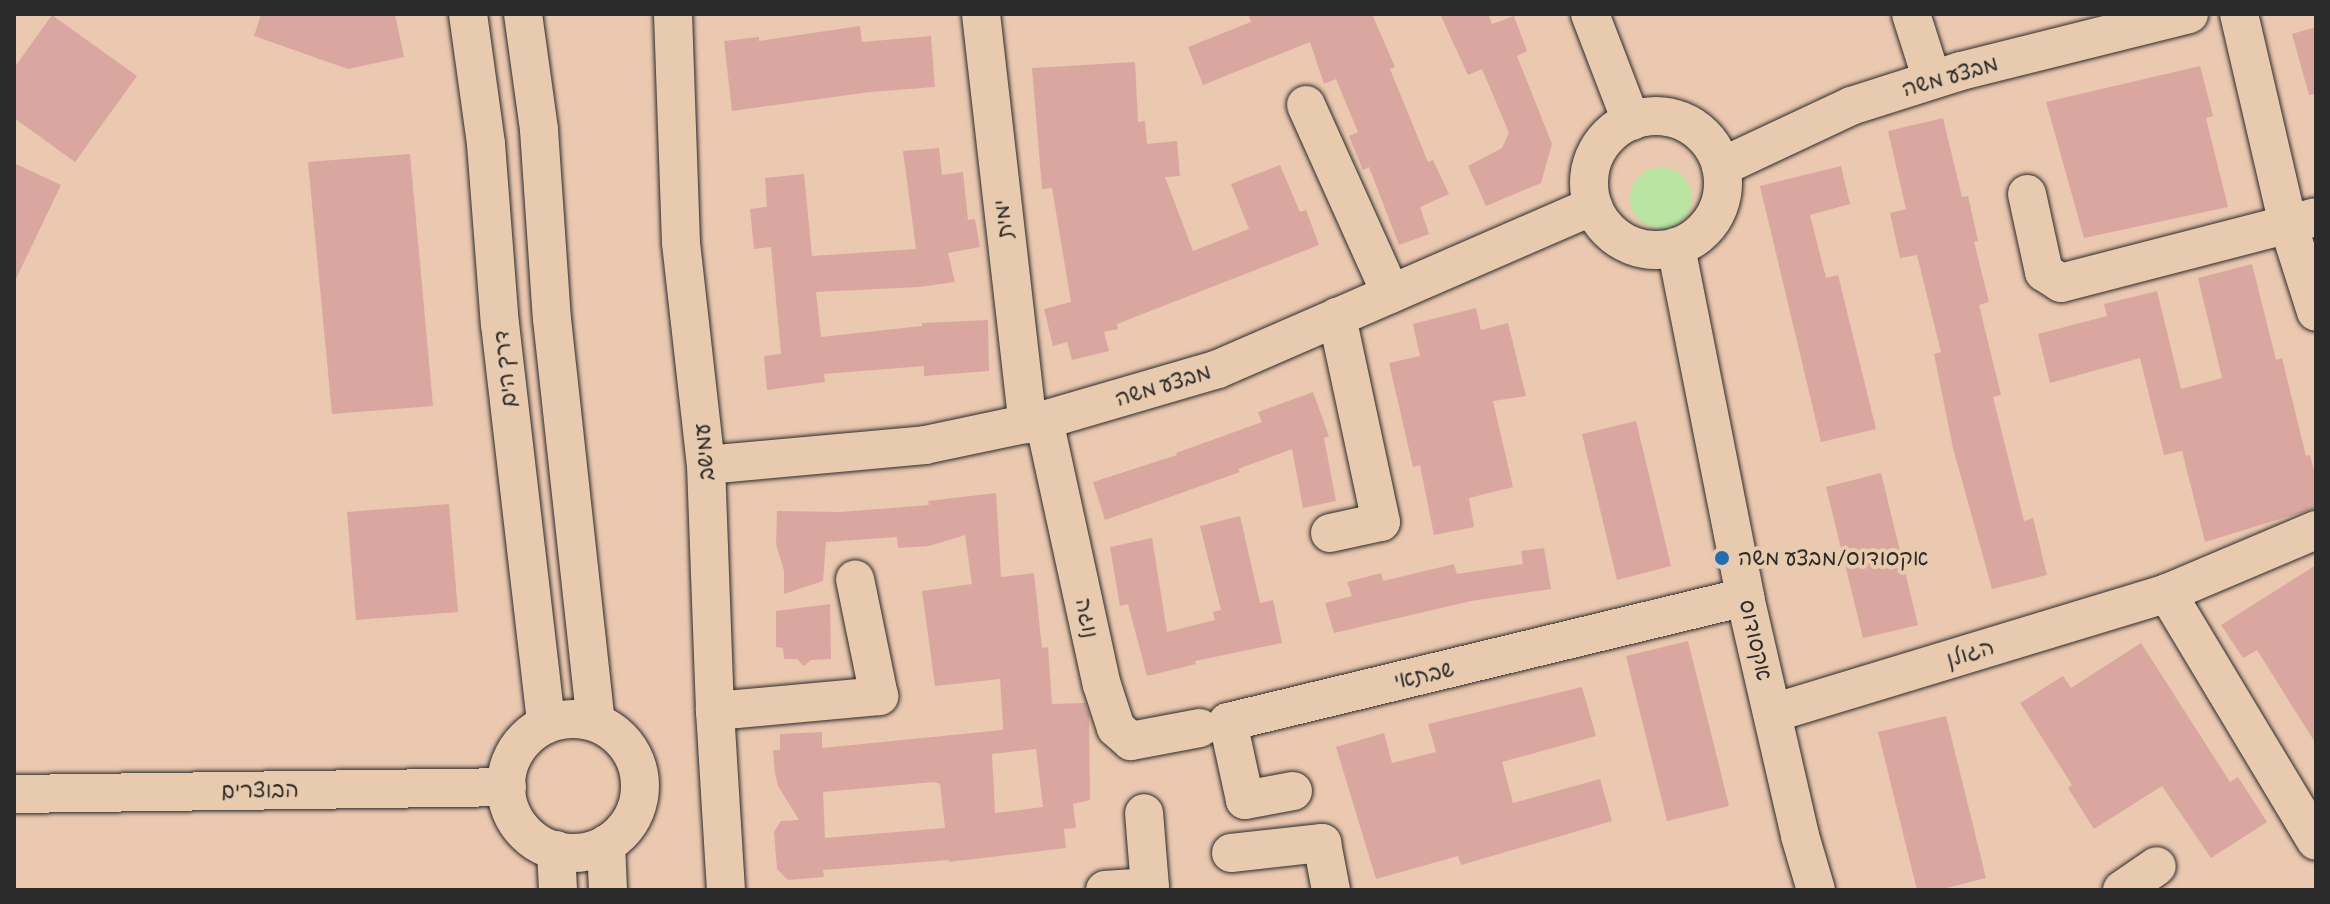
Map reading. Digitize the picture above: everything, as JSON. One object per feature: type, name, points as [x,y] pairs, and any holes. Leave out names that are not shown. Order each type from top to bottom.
[{"type":"street","name":"דרך הים","points":[[468,14],[486,144],[500,324],[546,724]]},
{"type":"street","points":[[523,14],[539,130],[552,319],[596,722]]},
{"type":"street","name":"עמישב","points":[[673,14],[681,243],[706,465],[715,711],[726,890]]},
{"type":"street","name":"ימית","points":[[981,14],[1036,422]]},
{"type":"street","points":[[1590,14],[1631,121]]},
{"type":"street","points":[[1911,14],[1932,80]]},
{"type":"street","name":"מבצע משה","points":[[1721,167],[1851,106],[1932,80],[2189,14]]},
{"type":"street","points":[[2239,14],[2302,221],[2316,312]]},
{"type":"street","points":[[1306,105],[1391,294]]},
{"type":"street","points":[[1650,116],[1669,117],[1687,123],[1703,134],[1714,149],[1721,167],[1721,197],[1709,224],[1694,238],[1676,247],[1636,247],[1610,231],[1593,206],[1589,190],[1594,156],[1603,141],[1631,121],[1650,116]]},
{"type":"street","points":[[2027,194],[2044,272],[2061,283],[2302,221]]},
{"type":"street","name":"מבצע משה","points":[[706,465],[925,445],[1036,422],[1218,369],[1593,206]]},
{"type":"street","name":"אקסודוס","points":[[1676,247],[1745,597],[1816,890]]},
{"type":"street","points":[[1330,533],[1381,522],[1337,317]]},
{"type":"street","name":"נוגה","points":[[1036,422],[1102,685],[1116,728],[1131,741],[1200,728]]},
{"type":"street","name":"הגולן","points":[[1773,713],[2167,593],[2316,530]]},
{"type":"street","points":[[715,711],[879,696],[855,579]]},
{"type":"street","points":[[2167,593],[2316,841]]},
{"type":"street","name":"שבתאי","points":[[1293,791],[1245,800],[1228,722],[1745,597]]},
{"type":"street","points":[[573,718],[596,722],[616,733],[631,751],[641,780],[639,803],[629,825],[606,844],[577,853],[541,845],[519,827],[508,806],[507,787],[513,756],[525,739],[546,724],[573,718]]},
{"type":"street","name":"הבוצרים","points":[[14,794],[507,787]]},
{"type":"street","points":[[1105,890],[1150,887],[1144,813]]},
{"type":"street","points":[[1231,853],[1322,843],[1331,890]]},
{"type":"street","points":[[606,844],[608,890]]},
{"type":"street","points":[[556,850],[558,890]]},
{"type":"street","points":[[2122,890],[2157,866]]},
{"type":"green space","points":[[1655,167],[1667,167],[1683,176],[1690,186],[1690,210],[1683,220],[1667,229],[1655,229],[1635,215],[1630,204],[1630,192],[1644,172]]},
{"type":"building","points":[[261,14],[395,14],[404,57],[348,69],[254,36]]},
{"type":"building","points":[[1248,14],[1372,14],[1395,67],[1390,69],[1428,162],[1433,160],[1449,194],[1420,207],[1429,234],[1399,245],[1369,167],[1363,170],[1349,136],[1358,132],[1336,79],[1324,84],[1310,42],[1203,85],[1188,47],[1251,22]]},
{"type":"building","points":[[1440,14],[1488,14],[1492,24],[1514,16],[1527,51],[1517,56],[1552,144],[1541,183],[1486,206],[1468,166],[1502,148],[1509,133],[1482,69],[1468,75]]},
{"type":"building","points":[[52,15],[137,76],[75,162],[14,118],[14,68]]},
{"type":"building","points":[[860,26],[862,42],[931,36],[935,87],[870,92],[732,111],[724,41],[759,37],[759,41]]},
{"type":"building","points":[[2316,27],[2316,94],[2309,95],[2292,34]]},
{"type":"building","points":[[1135,62],[1138,122],[1145,121],[1147,144],[1177,141],[1180,176],[1165,177],[1193,251],[1249,229],[1231,184],[1280,165],[1300,212],[1306,210],[1319,245],[1117,324],[1118,329],[1104,332],[1109,351],[1072,360],[1067,342],[1053,346],[1044,309],[1071,302],[1052,188],[1042,189],[1032,68]]},
{"type":"building","points":[[2200,66],[2213,116],[2206,118],[2228,207],[2084,238],[2046,102]]},
{"type":"building","points":[[1943,118],[1962,197],[1968,196],[1978,241],[1974,242],[1989,302],[1979,305],[2001,395],[1993,397],[2024,521],[2033,518],[2047,575],[1992,589],[1953,448],[1934,354],[1941,352],[1917,255],[1900,258],[1890,213],[1906,209],[1888,131]]},
{"type":"building","points":[[939,148],[942,175],[963,172],[968,220],[975,219],[980,247],[948,253],[955,282],[919,287],[816,292],[821,337],[922,326],[922,323],[988,320],[989,371],[924,376],[924,366],[824,374],[825,382],[767,390],[764,356],[781,354],[771,247],[754,249],[750,209],[767,207],[765,178],[804,174],[812,256],[916,249],[903,151]]},
{"type":"building","points":[[410,154],[433,406],[332,414],[308,162]]},
{"type":"building","points":[[14,163],[61,185],[14,283]]},
{"type":"building","points":[[1841,166],[1850,204],[1810,215],[1826,278],[1838,275],[1876,429],[1821,442],[1760,186]]},
{"type":"building","points":[[2252,264],[2276,360],[2282,358],[2306,456],[2310,455],[2316,479],[2316,508],[2205,542],[2182,451],[2164,455],[2140,358],[2050,383],[2038,334],[2107,316],[2104,304],[2157,291],[2181,389],[2222,378],[2198,278]]},
{"type":"building","points":[[1476,308],[1481,330],[1508,323],[1526,396],[1493,401],[1513,487],[1469,498],[1474,527],[1434,535],[1420,465],[1413,467],[1389,363],[1420,356],[1413,324]]},
{"type":"building","points":[[1313,392],[1329,436],[1324,438],[1336,501],[1303,508],[1292,449],[1238,469],[1240,472],[1105,520],[1093,482],[1177,455],[1262,422],[1258,412]]},
{"type":"building","points":[[1636,421],[1671,566],[1617,580],[1582,434]]},
{"type":"building","points":[[1881,473],[1918,625],[1863,638],[1826,487]]},
{"type":"building","points":[[996,493],[1001,577],[1034,573],[1042,648],[1048,647],[1052,704],[1085,703],[1089,715],[1090,800],[1073,804],[1076,828],[1064,829],[1066,848],[949,862],[823,870],[824,877],[788,880],[777,869],[774,832],[781,821],[799,820],[778,786],[775,773],[773,750],[780,750],[780,734],[822,732],[822,748],[1003,730],[1000,679],[935,686],[922,591],[972,584],[965,535],[929,546],[898,548],[897,537],[826,542],[823,581],[784,594],[784,571],[776,544],[777,511],[840,512],[929,505],[928,501]],"holes":[[[1036,749],[1043,807],[995,813],[992,754]],[[934,782],[940,784],[945,828],[825,838],[823,792]]]},
{"type":"building","points":[[449,504],[458,612],[356,620],[347,512]]},
{"type":"building","points":[[1240,516],[1260,603],[1273,600],[1282,643],[1195,661],[1196,664],[1147,676],[1128,604],[1120,606],[1110,547],[1152,538],[1167,632],[1215,620],[1213,612],[1221,610],[1200,526]]},
{"type":"building","points":[[1544,548],[1551,589],[1471,601],[1334,633],[1325,603],[1352,596],[1347,582],[1381,573],[1383,581],[1454,564],[1457,574],[1523,564],[1521,551]]},
{"type":"building","points":[[2316,565],[2316,744],[2257,650],[2243,658],[2221,625]]},
{"type":"building","points":[[830,604],[831,659],[811,660],[804,666],[797,659],[784,659],[783,648],[776,647],[776,611]]},
{"type":"building","points":[[1688,641],[1729,806],[1667,821],[1626,656]]},
{"type":"building","points":[[2141,643],[2230,782],[2238,777],[2267,822],[2211,858],[2162,786],[2094,829],[2068,788],[2072,785],[2020,703],[2063,676],[2071,688]]},
{"type":"building","points":[[1582,687],[1596,736],[1502,762],[1513,803],[1600,779],[1612,821],[1461,865],[1458,856],[1376,879],[1336,747],[1384,733],[1392,763],[1436,752],[1428,724]]},
{"type":"building","points":[[1946,716],[1986,878],[1939,890],[1917,890],[1878,732]]},
{"type":"place","name":"אקסודוס/מבצע משה","points":[[1722,558]]}]
